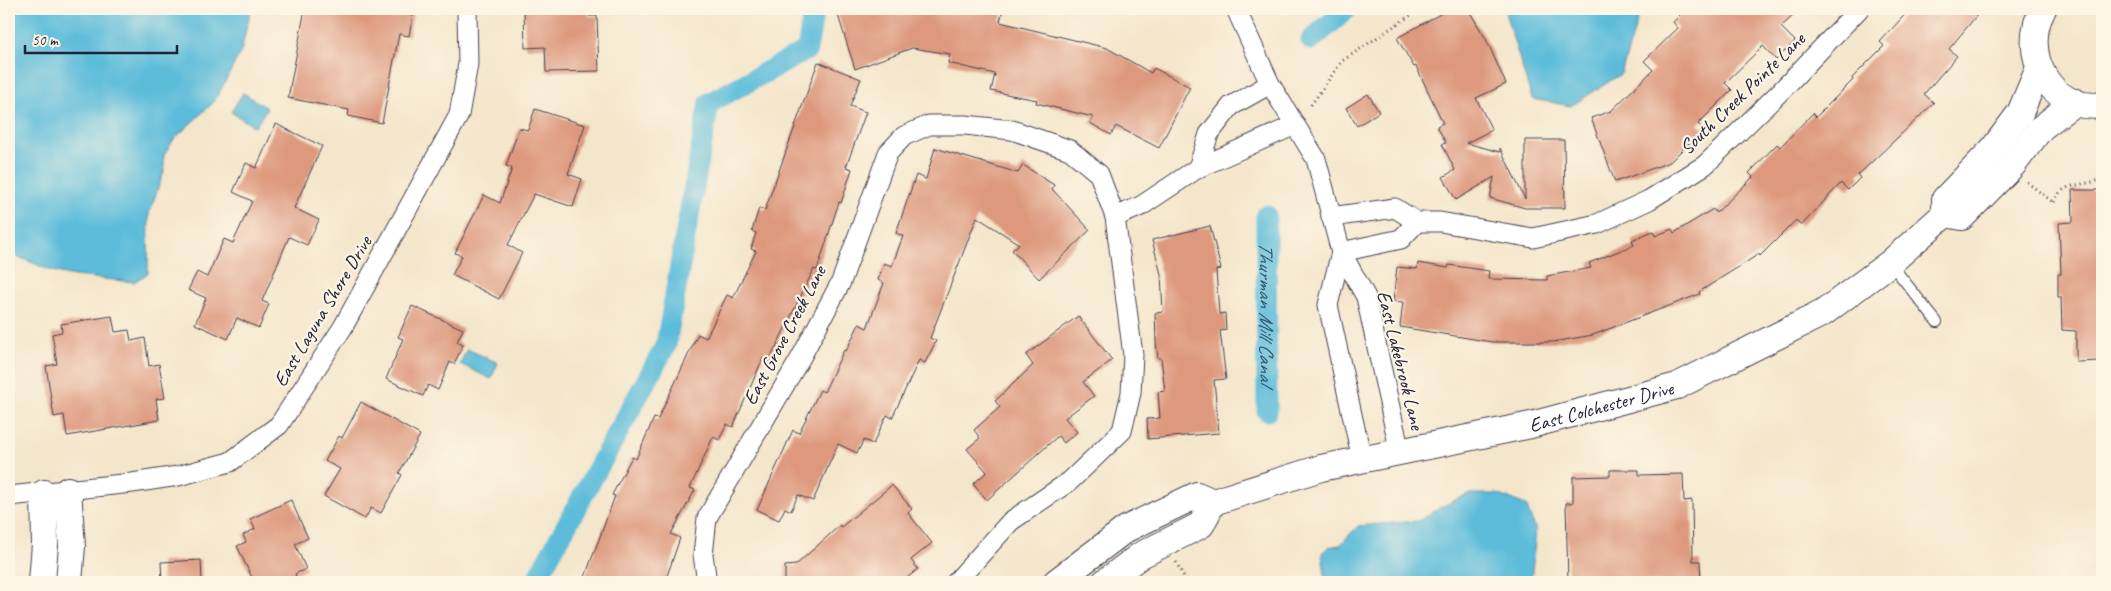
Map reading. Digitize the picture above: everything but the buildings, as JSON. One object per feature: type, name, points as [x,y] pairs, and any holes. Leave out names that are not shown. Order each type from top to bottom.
[{"type":"street","name":"East Laguna Shore Drive","points":[[9,496],[56,492],[178,476],[230,462],[279,425],[343,327],[459,115],[468,64],[467,9]]},
{"type":"street","name":"East Lakebrook Lane","points":[[1236,9],[1270,84],[1316,159],[1341,252],[1366,297],[1400,453]]},
{"type":"street","name":"South Creek Pointe Lane","points":[[1417,222],[1440,222],[1533,238],[1597,224],[1649,200],[1705,165],[1859,9]]},
{"type":"street","points":[[2043,9],[2038,19],[2034,38],[2039,68],[2056,91],[2075,102],[2102,105]]},
{"type":"street","points":[[2039,68],[2020,112],[1993,149],[1945,199],[1945,214],[1962,217],[2012,166],[2041,128],[2075,102]]},
{"type":"street","points":[[1198,168],[1209,134],[1231,106],[1270,84]]},
{"type":"street","name":"East Grove Creek Lane","points":[[707,582],[702,556],[707,518],[800,359],[840,282],[888,153],[904,136],[929,125],[965,125],[1012,130],[1070,150],[1099,174],[1115,217]]},
{"type":"street","points":[[956,582],[1011,521],[1070,482],[1122,431],[1131,393],[1133,355],[1115,217],[1141,206],[1198,168],[1295,125]]},
{"type":"street","points":[[1331,217],[1395,208],[1417,222],[1401,239],[1341,252]]},
{"type":"street","name":"East Colchester Drive","points":[[1056,582],[1126,529],[1197,495],[1214,502],[1321,468],[1531,425],[1677,386],[1823,313],[1890,263],[1945,214]]},
{"type":"street","name":"East Lakebrook Lane","points":[[1341,252],[1328,305],[1362,460]]},
{"type":"street","points":[[42,582],[45,544],[56,492]]},
{"type":"street","points":[[56,492],[72,546],[69,582]]},
{"type":"street","points":[[1104,582],[1141,555],[1201,525],[1214,502]]},
{"type":"lane","points":[[1890,263],[1937,322]]},
{"type":"path","points":[[1311,105],[1342,61],[1420,9]]},
{"type":"path","points":[[2025,180],[2054,204],[2057,194],[2065,187],[2090,184],[2102,179]]},
{"type":"path","points":[[1172,555],[1187,582]]},
{"type":"water","points":[[12,9],[251,9],[241,51],[215,101],[174,139],[164,155],[164,171],[149,214],[148,273],[134,282],[74,276],[52,271],[9,253],[9,23]]},
{"type":"water","points":[[1504,9],[1641,9],[1621,74],[1571,106],[1532,99]]},
{"type":"water","points":[[243,93],[267,108],[255,127],[231,112]]},
{"type":"water","points":[[467,349],[498,363],[491,379],[460,364]]},
{"type":"water","points":[[1468,494],[1497,494],[1526,505],[1536,530],[1531,582],[1326,582],[1322,553],[1328,547],[1340,545],[1358,526],[1418,521]]},
{"type":"waterway","points":[[539,575],[666,345],[709,103],[807,50],[814,9]]},
{"type":"waterway","name":"Thurman Mill Canal","points":[[1311,40],[1347,9]]},
{"type":"waterway","name":"Thurman Mill Canal","points":[[1266,215],[1267,411]]}]
